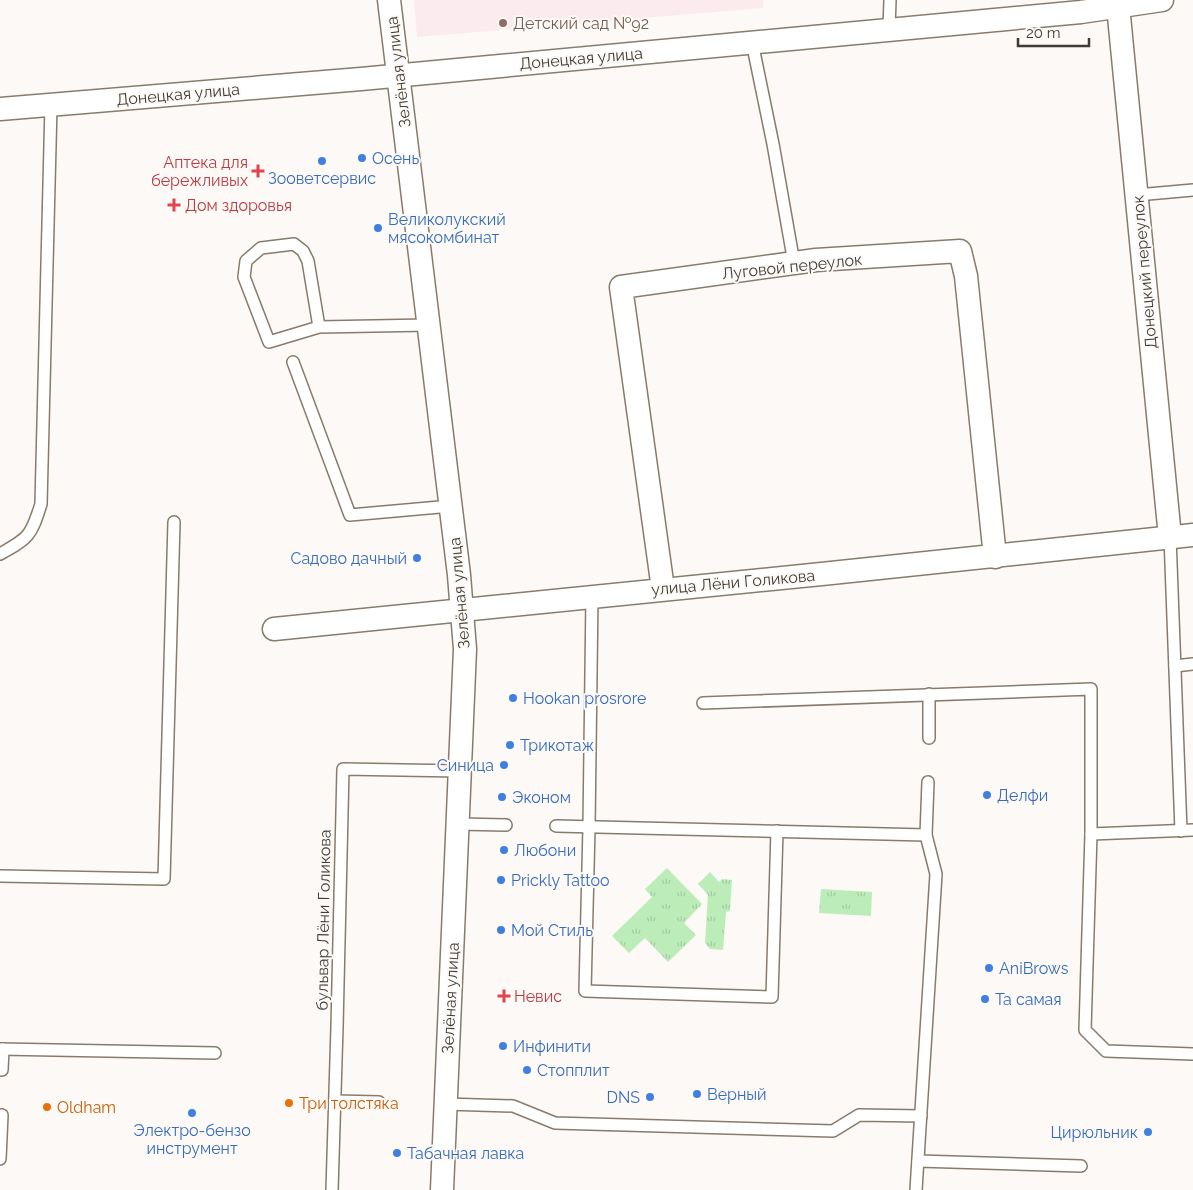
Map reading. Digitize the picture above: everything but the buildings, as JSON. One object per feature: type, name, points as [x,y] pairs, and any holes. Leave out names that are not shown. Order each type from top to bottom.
[{"type":"street","name":"Зелёная улица","points":[[389,0],[451,506],[463,609],[465,648],[442,1190]]},
{"type":"street","name":"Донецкая улица","points":[[0,110],[1081,12],[1162,0]]},
{"type":"street","name":"Донецкий переулок","points":[[1118,6],[1170,537]]},
{"type":"street","name":"Луговой переулок","points":[[663,589],[621,287],[816,260],[960,251],[966,276],[995,557]]},
{"type":"street","name":"улица Лёни Голикова","points":[[274,629],[995,557],[1193,535]]},
{"type":"lane","points":[[889,30],[890,0]]},
{"type":"lane","points":[[752,42],[773,144],[794,264]]},
{"type":"lane","points":[[0,554],[23,541],[34,528],[42,504],[51,105]]},
{"type":"lane","points":[[1137,195],[1193,190]]},
{"type":"lane","points":[[319,327],[308,261],[302,251],[294,244],[261,248],[253,254],[246,261],[244,277],[269,342],[319,327],[428,325]]},
{"type":"lane","points":[[293,362],[350,515],[451,506]]},
{"type":"lane","points":[[0,876],[164,879],[174,522]]},
{"type":"lane","points":[[1090,834],[1187,830],[1175,666],[1170,537]]},
{"type":"lane","points":[[592,596],[585,991],[772,997],[777,831]]},
{"type":"lane","points":[[1175,666],[1193,664]]},
{"type":"lane","points":[[703,703],[1092,689],[1085,1030],[1106,1052],[1193,1054]]},
{"type":"lane","points":[[929,694],[930,738]]},
{"type":"lane","name":"бульвар Лёни Голикова","points":[[332,1190],[343,769],[460,771]]},
{"type":"lane","points":[[916,1190],[936,874],[926,835],[928,782]]},
{"type":"lane","points":[[458,824],[506,825]]},
{"type":"lane","points":[[556,826],[926,835]]},
{"type":"lane","points":[[2,1070],[1,1049],[215,1054]]},
{"type":"lane","points":[[335,1101],[380,1102]]},
{"type":"lane","points":[[446,1104],[513,1106],[555,1123],[833,1131],[859,1114],[920,1116]]},
{"type":"lane","points":[[0,1159],[2,1115]]},
{"type":"lane","points":[[918,1161],[1081,1166]]},
{"type":"shaded area","name":"Детский сад №92","points":[[414,0],[763,0],[763,8],[417,37]]},
{"type":"green space","points":[[667,868],[702,904],[684,923],[696,935],[668,962],[645,938],[629,953],[612,936],[652,897],[645,889]]},
{"type":"green space","points":[[710,872],[719,882],[722,879],[732,880],[730,911],[726,912],[723,950],[710,949],[705,943],[708,895],[698,884]]},
{"type":"green space","points":[[821,889],[872,892],[871,916],[819,913]]},
{"type":"place","name":"Детский сад №92","points":[[503,23]]},
{"type":"place","name":"Осень","points":[[362,158]]},
{"type":"place","name":"Зооветсервис","points":[[322,161]]},
{"type":"place","name":"Аптека для бережливых","points":[[258,171]]},
{"type":"place","name":"Дом здоровья","points":[[174,205]]},
{"type":"place","name":"Великолукский мясокомбинат","points":[[378,228]]},
{"type":"place","name":"Садово дачный","points":[[417,558]]},
{"type":"place","name":"Hookan prosrore","points":[[513,698]]},
{"type":"place","name":"Трикотаж","points":[[510,745]]},
{"type":"place","name":"Синица","points":[[504,765]]},
{"type":"place","name":"Делфи","points":[[987,795]]},
{"type":"place","name":"Эконом","points":[[502,797]]},
{"type":"place","name":"Любони","points":[[504,850]]},
{"type":"place","name":"Prickly Tattoo","points":[[501,880]]},
{"type":"place","name":"Мой Стиль","points":[[501,930]]},
{"type":"place","name":"AniBrows","points":[[989,968]]},
{"type":"place","name":"Невис","points":[[504,996]]},
{"type":"place","name":"Та самая","points":[[985,999]]},
{"type":"place","name":"Инфинити","points":[[503,1046]]},
{"type":"place","name":"Стопплит","points":[[527,1070]]},
{"type":"place","name":"Верный","points":[[697,1094]]},
{"type":"place","name":"DNS","points":[[650,1097]]},
{"type":"place","name":"Три толстяка","points":[[289,1103]]},
{"type":"place","name":"Oldham","points":[[47,1107]]},
{"type":"place","name":"Электро-бензо инструмент","points":[[192,1113]]},
{"type":"place","name":"Цирюльник","points":[[1148,1132]]},
{"type":"place","name":"Табачная лавка","points":[[397,1153]]}]
